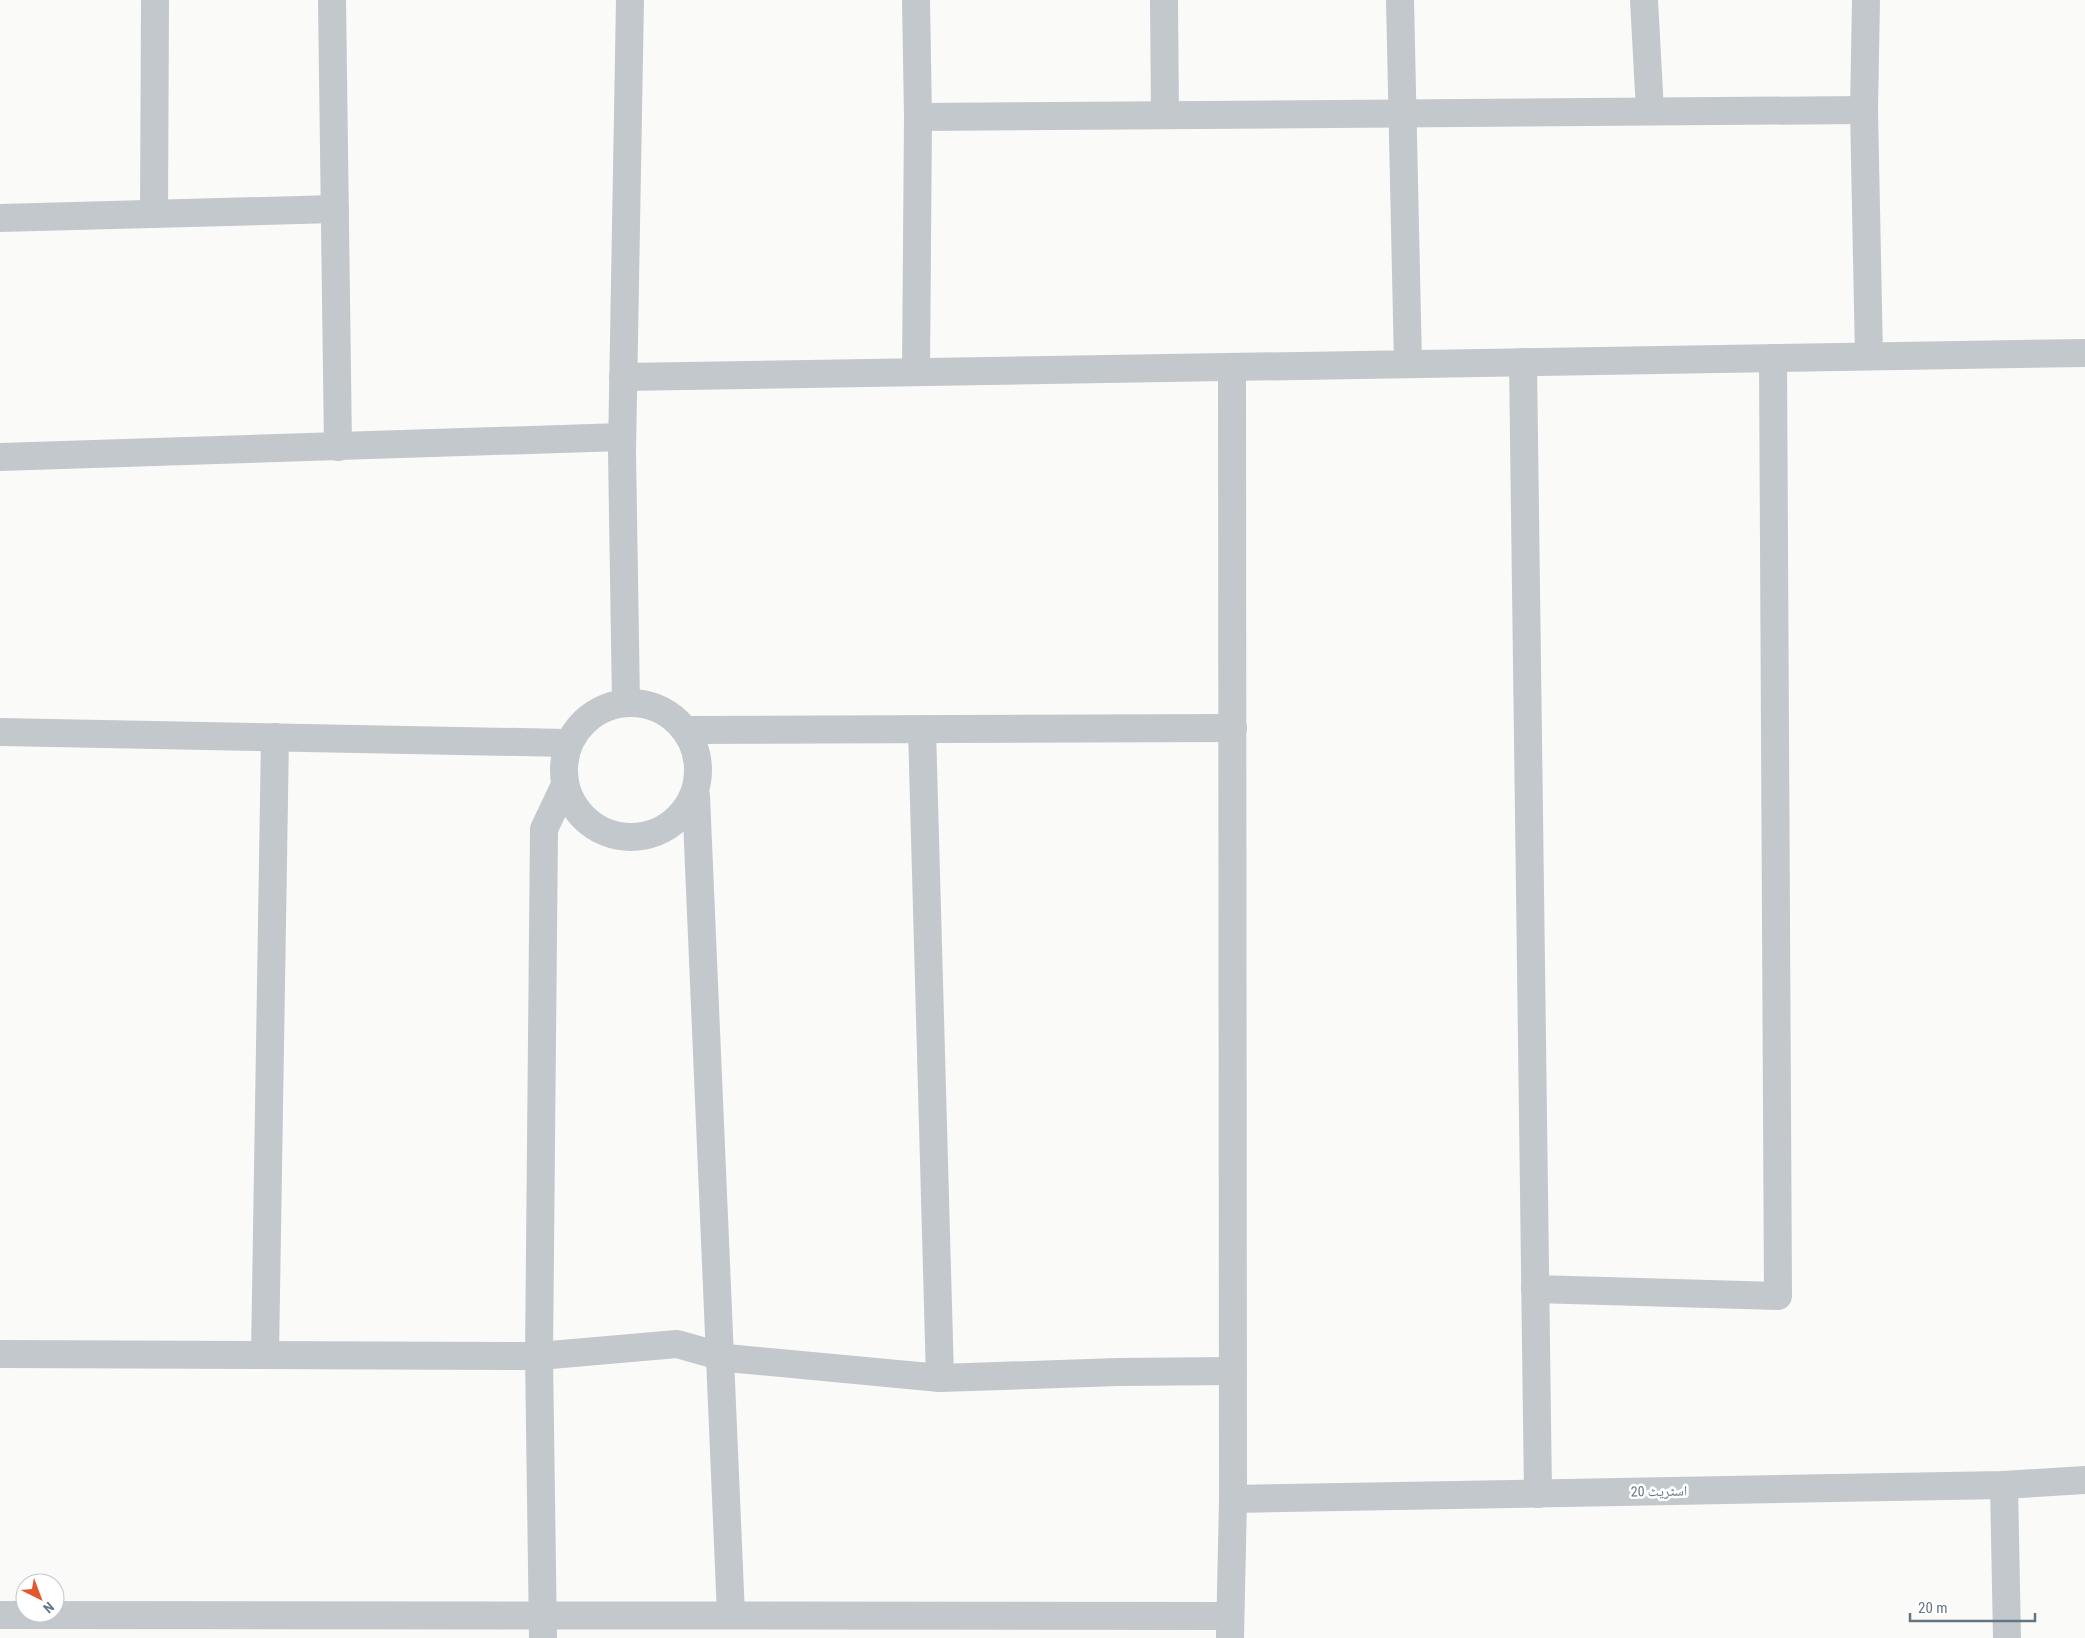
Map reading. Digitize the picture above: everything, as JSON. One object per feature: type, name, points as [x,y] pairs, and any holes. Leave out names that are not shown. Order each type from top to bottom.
[{"type":"street","points":[[154,214],[155,0]]},
{"type":"street","points":[[332,0],[338,447]]},
{"type":"street","points":[[626,703],[622,438],[630,0]]},
{"type":"street","points":[[916,0],[918,117],[916,372]]},
{"type":"street","points":[[1164,0],[1164,115]]},
{"type":"street","points":[[1400,0],[1408,364]]},
{"type":"street","points":[[1644,0],[1650,111]]},
{"type":"street","points":[[1866,0],[1864,110],[1869,356]]},
{"type":"street","points":[[918,117],[1864,110]]},
{"type":"street","points":[[0,218],[335,209]]},
{"type":"street","points":[[623,377],[2085,353]]},
{"type":"street","points":[[1535,1289],[1778,1296],[1773,358]]},
{"type":"street","points":[[1523,362],[1538,1494]]},
{"type":"street","points":[[0,1615],[543,1626],[731,1615],[1230,1627],[1234,1371],[1232,367]]},
{"type":"street","points":[[0,457],[622,438]]},
{"type":"street","points":[[543,1626],[539,1356],[544,829],[564,786],[567,743],[595,711],[637,700],[677,716],[699,753],[696,796],[731,1615]]},
{"type":"street","points":[[685,730],[1233,728]]},
{"type":"street","points":[[922,729],[940,1378]]},
{"type":"street","points":[[0,732],[567,743]]},
{"type":"street","points":[[266,1355],[275,737]]},
{"type":"street","points":[[564,786],[586,823],[626,839],[668,829],[696,796]]},
{"type":"street","points":[[0,1354],[539,1356],[677,1344],[727,1358],[940,1378],[1118,1372],[1234,1371]]},
{"type":"street","name":"اسٹریٹ 20","points":[[1233,1499],[2004,1485],[2085,1480]]},
{"type":"street","points":[[2004,1485],[2007,1638]]}]
